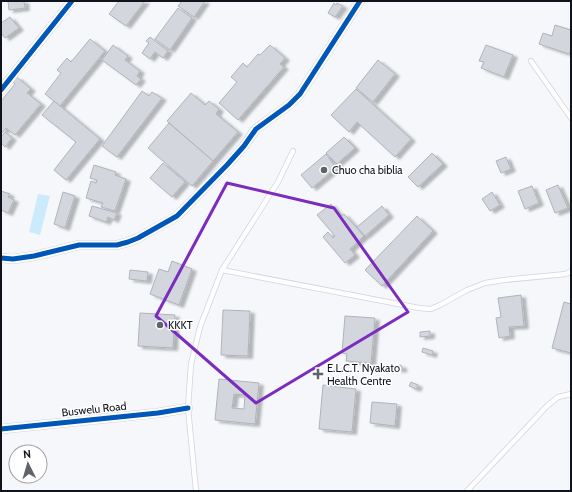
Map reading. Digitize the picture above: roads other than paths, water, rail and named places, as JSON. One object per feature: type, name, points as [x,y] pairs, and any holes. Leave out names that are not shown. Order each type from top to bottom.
[{"type":"street","points":[[1,90],[72,1]]},
{"type":"street","points":[[1,258],[13,259],[34,256],[79,245],[117,245],[128,242],[177,216],[227,165],[244,146],[256,129],[285,108],[300,94],[360,1]]},
{"type":"street","name":"Buswelu Road","points":[[1,429],[158,413],[188,408]]},
{"type":"lane","points":[[531,61],[571,118]]},
{"type":"lane","points":[[196,491],[188,408],[191,364],[200,327],[222,270],[253,219],[278,182],[293,151]]},
{"type":"lane","points":[[222,270],[430,309],[440,306],[467,290],[485,283],[566,274],[571,271]]},
{"type":"lane","points":[[467,491],[547,406],[558,397],[571,394]]},
{"type":"water","points":[[38,194],[50,196],[40,235],[29,232]]},
{"type":"place","name":"Chuo cha biblia","points":[[324,170]]},
{"type":"place","name":"KKKT","points":[[160,325]]},
{"type":"place","name":"E.L.C.T. Nyakato Health Centre","points":[[318,374]]}]
